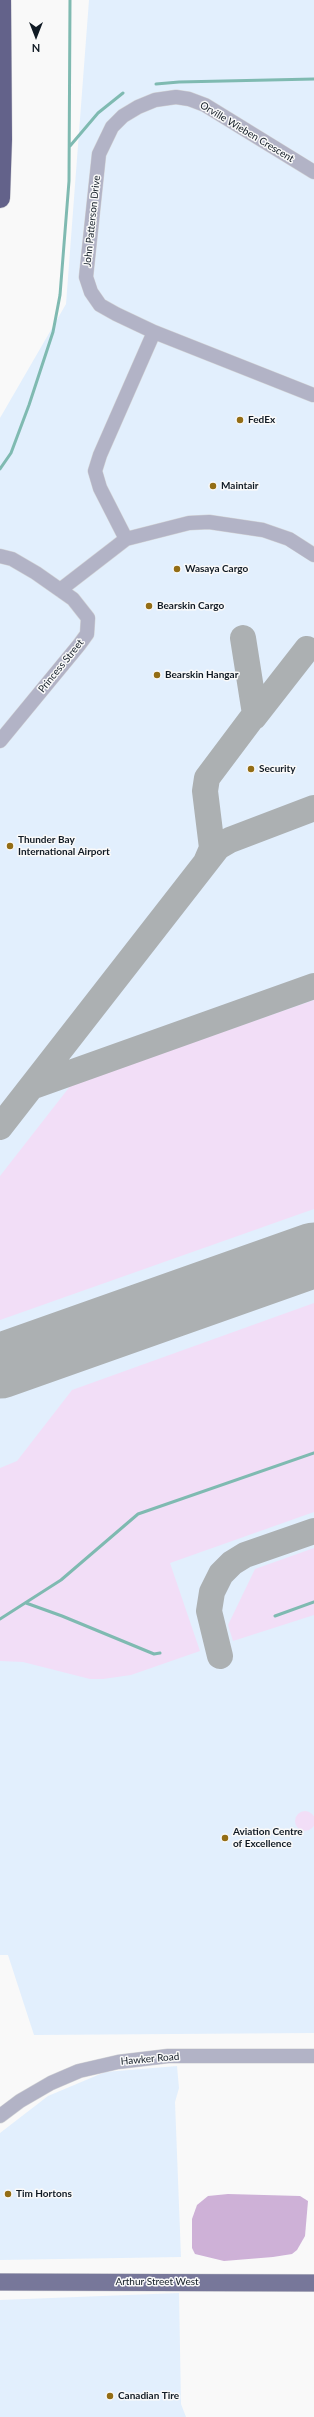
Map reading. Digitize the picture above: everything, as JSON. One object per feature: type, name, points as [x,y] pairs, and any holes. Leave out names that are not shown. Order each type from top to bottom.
[{"type":"highway","points":[[0,198],[2,139],[1,0]]},
{"type":"main road","name":"Arthur Street West","points":[[0,2282],[314,2283]]},
{"type":"street","name":"Orville Wieben Crescent","points":[[155,100],[176,97],[189,99],[205,105],[314,172]]},
{"type":"street","name":"John Patterson Drive","points":[[155,100],[123,116],[112,127],[101,149],[86,277],[91,292],[100,305],[154,332],[313,395]]},
{"type":"street","points":[[126,539],[100,488],[95,471],[100,455],[154,332]]},
{"type":"street","points":[[60,590],[126,539],[189,523],[209,522],[246,526],[289,539],[314,555]]},
{"type":"street","name":"Princess Street","points":[[0,556],[12,559],[36,573],[60,590],[85,612],[88,618],[86,634],[0,741]]},
{"type":"street","name":"Hawker Road","points":[[0,2116],[20,2101],[51,2083],[79,2071],[118,2062],[168,2056],[314,2056]]},
{"type":"shaded area","name":"Thunder Bay International Airport","points":[[89,0],[314,0],[314,2033],[34,2035],[8,1955],[0,1955],[0,418],[66,304]]},
{"type":"shaded area","points":[[314,1000],[314,1209],[0,1320],[0,1176],[71,1085]]},
{"type":"shaded area","points":[[314,1303],[314,1512],[170,1563],[200,1651],[131,1675],[103,1679],[90,1679],[23,1662],[0,1661],[0,1468],[17,1461],[72,1390]]},
{"type":"shaded area","points":[[314,1548],[314,1615],[233,1641],[228,1625],[255,1569]]},
{"type":"shaded area","points":[[305,1811],[312,1814],[315,1821],[312,1828],[305,1831],[298,1828],[295,1821],[298,1814]]},
{"type":"shaded area","points":[[177,2066],[179,2088],[175,2102],[181,2257],[0,2260],[0,2133],[48,2096],[105,2072]]},
{"type":"shaded area","points":[[228,2194],[300,2196],[308,2201],[305,2236],[297,2250],[292,2254],[273,2257],[224,2261],[195,2254],[192,2248],[192,2219],[197,2205],[208,2196]]},
{"type":"shaded area","points":[[179,2293],[181,2404],[186,2417],[0,2417],[0,2300]]},
{"type":"waterway","points":[[0,469],[11,453],[29,405],[53,332],[60,295],[69,181],[70,0]]},
{"type":"waterway","points":[[156,84],[179,82],[314,79]]},
{"type":"waterway","points":[[70,146],[98,113],[123,93]]},
{"type":"waterway","points":[[0,1619],[61,1580],[138,1514],[314,1453]]},
{"type":"waterway","points":[[275,1616],[314,1602]]},
{"type":"waterway","points":[[26,1603],[62,1616],[154,1654],[160,1653]]},
{"type":"taxiway","points":[[206,862],[212,848],[205,791],[207,778],[255,714],[243,638]]},
{"type":"taxiway","points":[[254,717],[307,649]]},
{"type":"taxiway","points":[[0,1127],[218,847],[230,840],[314,808]]},
{"type":"taxiway","points":[[31,1087],[314,986]]},
{"type":"taxiway","points":[[0,1354],[21,1354],[58,1341]]},
{"type":"taxiway","points":[[220,1656],[209,1611],[212,1592],[221,1574],[232,1563],[245,1555],[314,1531]]},
{"type":"runway","points":[[0,1366],[314,1255]]},
{"type":"place","name":"FedEx","points":[[240,420]]},
{"type":"place","name":"Maintair","points":[[213,486]]},
{"type":"place","name":"Wasaya Cargo","points":[[177,569]]},
{"type":"place","name":"Bearskin Cargo","points":[[149,606]]},
{"type":"place","name":"Bearskin Hangar","points":[[157,675]]},
{"type":"place","name":"Security","points":[[251,769]]},
{"type":"place","name":"Thunder Bay International Airport","points":[[10,846]]},
{"type":"place","name":"Aviation Centre of Excellence","points":[[225,1838]]},
{"type":"place","name":"Tim Hortons","points":[[8,2194]]},
{"type":"place","name":"Canadian Tire","points":[[110,2396]]}]
